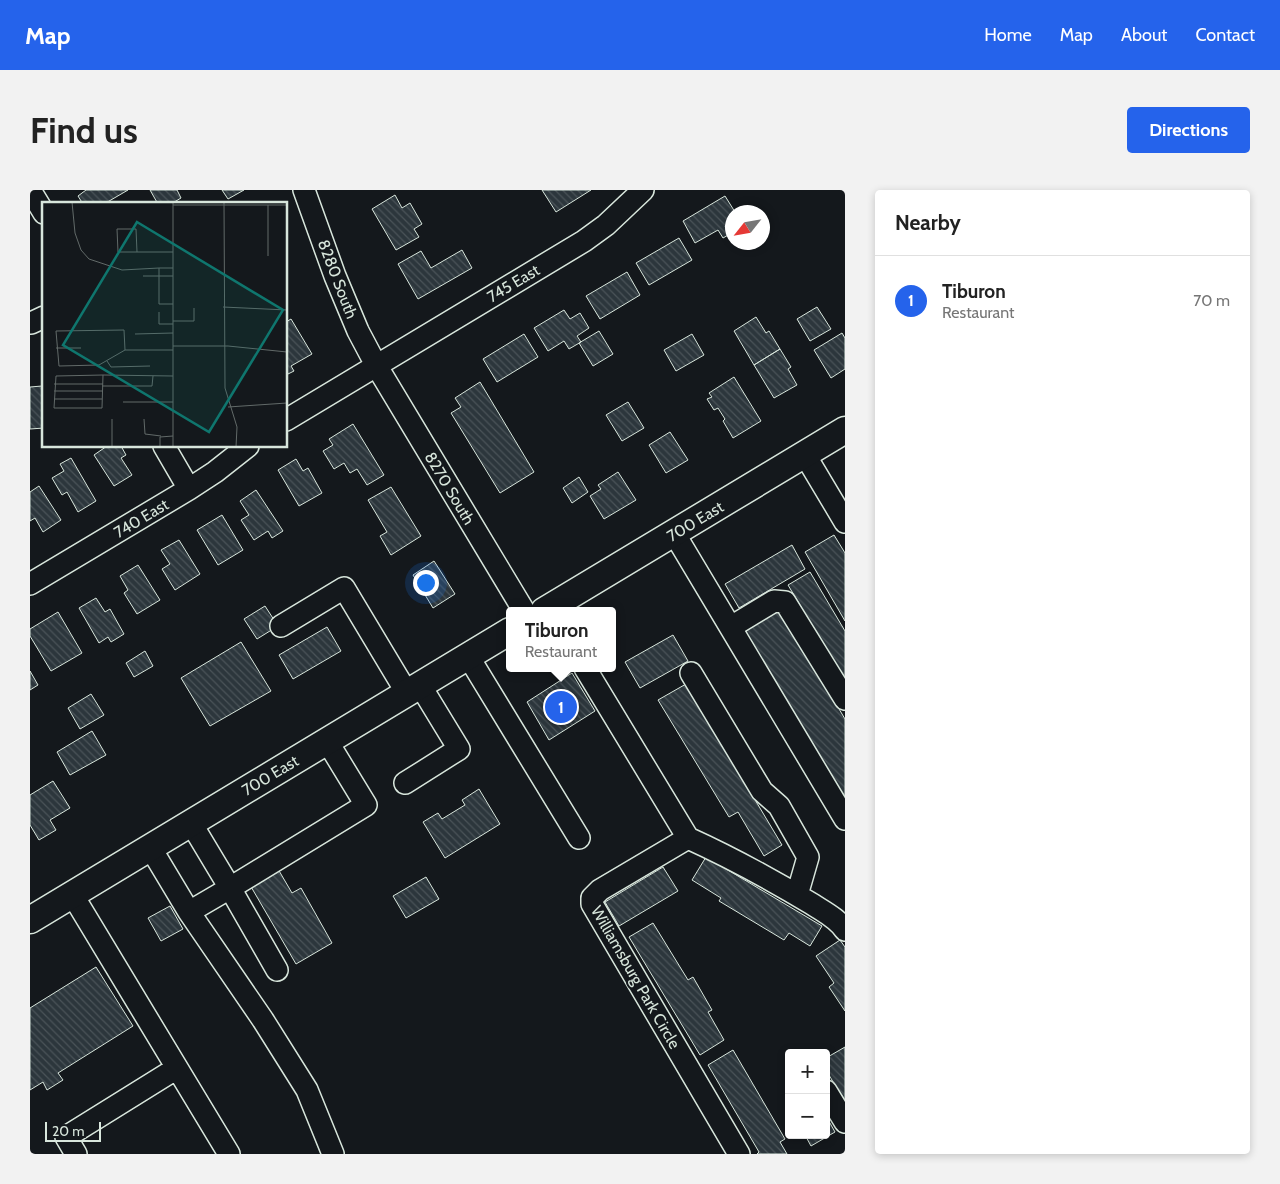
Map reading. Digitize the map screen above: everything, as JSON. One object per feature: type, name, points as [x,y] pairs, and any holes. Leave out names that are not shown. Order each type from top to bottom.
[{"type":"main road","name":"700 East","points":[[547,607],[845,430]]},
{"type":"main road","name":"700 East","points":[[30,920],[506,633]]},
{"type":"street","points":[[30,190],[42,210]]},
{"type":"street","name":"8280 South","points":[[304,190],[339,285],[358,331],[376,365]]},
{"type":"street","name":"745 East","points":[[376,365],[584,241],[606,225],[643,190]]},
{"type":"street","points":[[288,419],[376,365]]},
{"type":"street","name":"8270 South","points":[[376,365],[540,607]]},
{"type":"street","points":[[165,448],[189,489]]},
{"type":"street","name":"740 East","points":[[30,584],[189,489],[215,472],[245,448]]},
{"type":"street","points":[[805,454],[845,522]]},
{"type":"street","points":[[674,533],[845,819]]},
{"type":"street","points":[[281,626],[344,588],[414,689],[459,749],[405,783]]},
{"type":"street","points":[[731,627],[774,601],[785,602],[845,700]]},
{"type":"street","points":[[468,656],[579,838]]},
{"type":"street","points":[[587,672],[688,838],[708,846],[797,895],[840,922],[845,930]]},
{"type":"street","points":[[692,673],[762,791],[778,806],[808,857],[797,895]]},
{"type":"street","points":[[189,912],[366,805],[327,741]]},
{"type":"street","points":[[191,823],[277,970]]},
{"type":"street","name":"Williamsburg Park Circle","points":[[688,838],[600,890],[592,898],[592,904],[739,1154]]},
{"type":"street","points":[[150,847],[189,912],[263,1020],[307,1090],[333,1154]]},
{"type":"street","points":[[72,894],[229,1154]]},
{"type":"street","points":[[76,1154],[66,1137],[177,1068]]},
{"type":"street","points":[[828,1094],[845,1122]]},
{"type":"building","points":[[86,190],[128,190],[107,202],[82,202],[78,196]]},
{"type":"building","points":[[150,190],[177,190],[181,198],[174,202],[157,202]]},
{"type":"building","points":[[222,190],[244,190],[228,199]]},
{"type":"building","points":[[542,190],[591,190],[556,212]]},
{"type":"building","points":[[395,195],[402,208],[410,203],[422,224],[414,229],[419,237],[396,250],[372,209]]},
{"type":"building","points":[[725,196],[731,205],[725,205],[725,237],[723,238],[718,230],[695,243],[683,221]]},
{"type":"building","points":[[679,238],[692,260],[649,285],[636,263]]},
{"type":"building","points":[[462,250],[472,268],[418,299],[398,264],[421,251],[431,268]]},
{"type":"building","points":[[627,272],[640,295],[600,319],[586,296]]},
{"type":"building","points":[[817,307],[831,329],[810,341],[797,319]]},
{"type":"building","points":[[564,310],[570,319],[580,313],[589,328],[577,336],[581,342],[569,349],[564,341],[548,351],[534,328]]},
{"type":"building","points":[[756,317],[766,333],[769,331],[780,349],[754,365],[734,331]]},
{"type":"building","points":[[291,319],[312,354],[291,366],[294,371],[288,374],[288,321]]},
{"type":"building","points":[[599,331],[613,354],[593,366],[579,343]]},
{"type":"building","points":[[842,333],[845,338],[845,369],[831,378],[814,350]]},
{"type":"building","points":[[524,334],[538,357],[497,382],[483,359]]},
{"type":"building","points":[[692,334],[704,355],[676,371],[664,350]]},
{"type":"building","points":[[780,349],[791,367],[788,369],[797,385],[774,398],[754,365]]},
{"type":"building","points":[[734,377],[761,421],[733,438],[718,408],[714,410],[707,399],[712,397],[709,393]]},
{"type":"building","points":[[480,382],[534,472],[500,493],[451,413],[461,407],[455,398]]},
{"type":"building","points":[[42,386],[42,428],[30,429],[30,387]]},
{"type":"building","points":[[628,402],[644,428],[622,441],[606,415]]},
{"type":"building","points":[[353,424],[384,475],[367,485],[357,469],[350,473],[344,463],[334,469],[323,451],[333,445],[329,439]]},
{"type":"building","points":[[670,432],[688,460],[666,473],[649,445]]},
{"type":"building","points":[[104,448],[122,448],[126,455],[121,458],[132,475],[114,486],[94,455]]},
{"type":"building","points":[[71,458],[96,501],[78,512],[67,492],[62,495],[52,478],[64,471],[60,464]]},
{"type":"building","points":[[296,459],[303,471],[308,468],[322,493],[299,506],[278,470]]},
{"type":"building","points":[[618,472],[636,500],[604,519],[590,496],[601,489],[598,485]]},
{"type":"building","points":[[579,477],[588,492],[572,503],[563,488]]},
{"type":"building","points":[[39,486],[61,520],[43,532],[35,518],[30,521],[30,492]]},
{"type":"building","points":[[391,487],[421,536],[391,555],[380,536],[387,532],[368,500]]},
{"type":"building","points":[[256,490],[283,531],[272,538],[268,531],[254,540],[241,520],[249,515],[240,501]]},
{"type":"building","points":[[222,515],[243,550],[218,565],[197,530]]},
{"type":"building","points":[[834,535],[845,553],[845,621],[805,552]]},
{"type":"building","points":[[179,540],[200,574],[175,590],[162,569],[170,564],[161,550]]},
{"type":"building","points":[[792,545],[805,569],[739,608],[725,584]]},
{"type":"building","points":[[434,561],[455,594],[433,608],[413,575]]},
{"type":"building","points":[[138,565],[160,600],[137,614],[124,593],[128,590],[120,576]]},
{"type":"building","points":[[810,572],[845,631],[845,681],[788,585]]},
{"type":"building","points":[[96,598],[105,612],[110,609],[124,634],[111,642],[108,637],[99,643],[79,608]]},
{"type":"building","points":[[265,606],[278,626],[257,639],[244,619]]},
{"type":"building","points":[[779,608],[845,719],[845,802],[742,630]]},
{"type":"building","points":[[58,612],[82,653],[51,671],[30,636],[30,629]]},
{"type":"building","points":[[327,627],[341,651],[293,679],[279,655]]},
{"type":"building","points":[[673,635],[688,661],[640,688],[625,662]]},
{"type":"building","points":[[241,642],[271,691],[210,726],[181,678]]},
{"type":"building","points":[[145,651],[153,666],[134,677],[126,663]]},
{"type":"building","points":[[30,671],[38,685],[30,690]]},
{"type":"building","points":[[572,673],[595,711],[549,740],[527,702]]},
{"type":"building","points":[[686,684],[782,845],[764,856],[738,812],[729,817],[658,700]]},
{"type":"building","points":[[91,694],[104,715],[80,729],[68,708]]},
{"type":"building","points":[[92,731],[106,755],[70,775],[57,752]]},
{"type":"building","points":[[53,781],[70,808],[50,820],[56,830],[39,840],[30,825],[30,795]]},
{"type":"building","points":[[479,789],[500,824],[445,858],[423,822],[438,813],[442,819],[465,805],[462,800]]},
{"type":"building","points":[[706,857],[822,926],[810,946],[789,933],[784,940],[719,901],[721,898],[692,880]]},
{"type":"building","points":[[663,867],[678,891],[619,926],[605,902]]},
{"type":"building","points":[[278,869],[292,893],[301,888],[332,943],[296,964],[250,885]]},
{"type":"building","points":[[426,877],[439,899],[406,918],[393,896]]},
{"type":"building","points":[[170,906],[183,929],[161,941],[148,918]]},
{"type":"building","points":[[653,923],[688,980],[693,977],[712,1010],[708,1012],[724,1040],[700,1055],[629,937]]},
{"type":"building","points":[[840,940],[845,947],[845,1011],[829,987],[834,983],[816,956]]},
{"type":"building","points":[[96,967],[133,1026],[58,1073],[63,1080],[47,1090],[43,1082],[30,1090],[30,1008]]},
{"type":"building","points":[[845,1047],[845,1102],[830,1077],[830,1056]]},
{"type":"building","points":[[733,1050],[785,1139],[780,1142],[787,1154],[757,1154],[759,1152],[708,1065]]},
{"type":"building","points":[[830,1123],[835,1132],[830,1135]]},
{"type":"building","points":[[807,1139],[823,1139],[811,1146]]},
{"type":"place","name":"Tiburon","points":[[561,707]]}]
